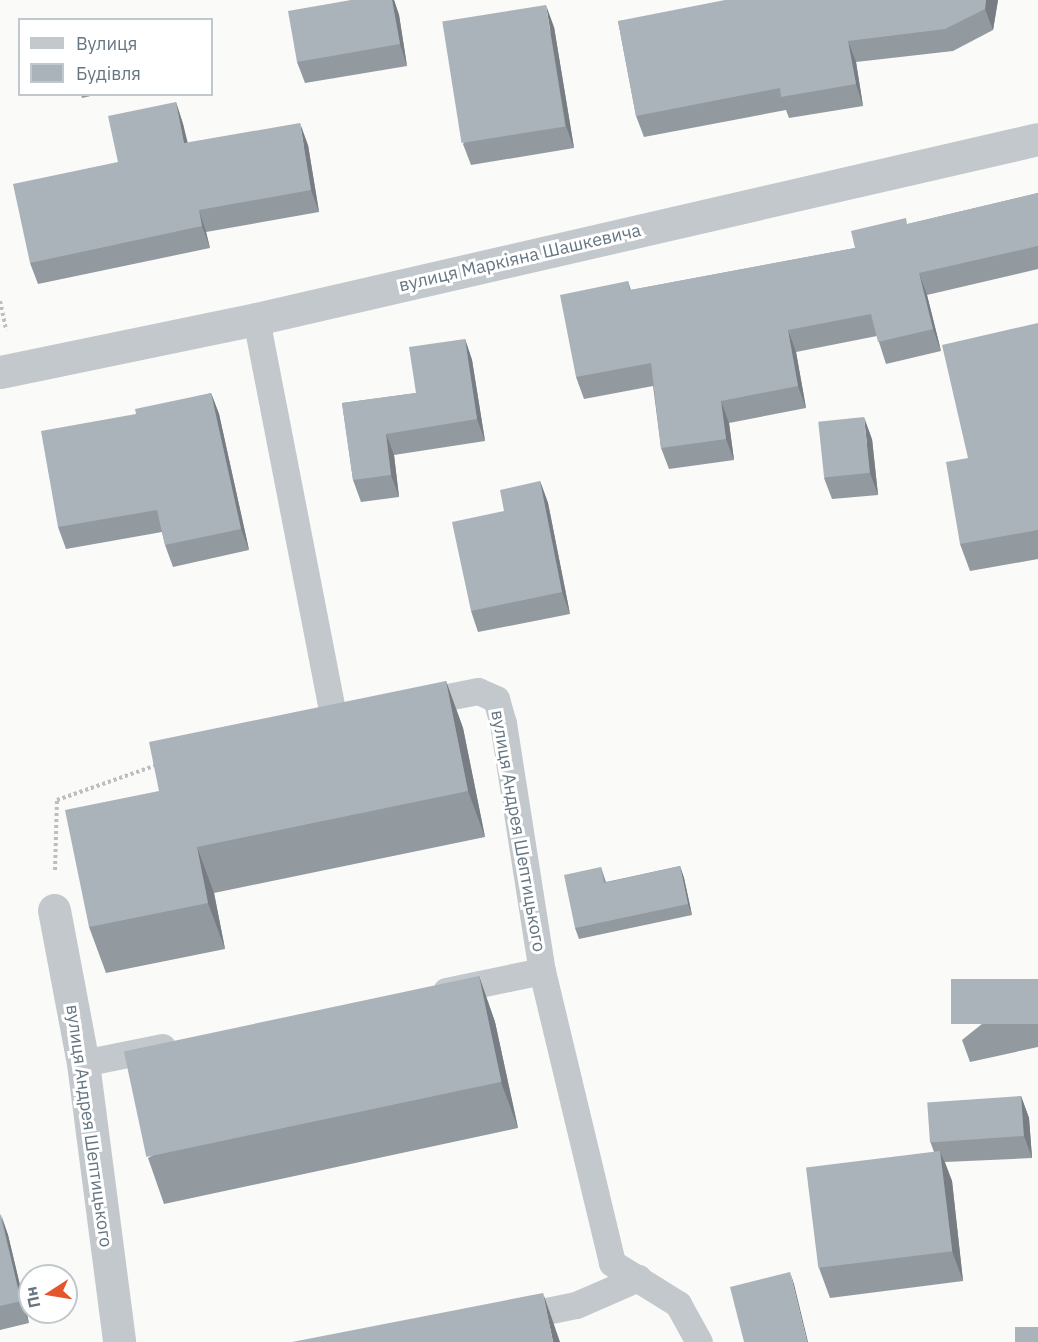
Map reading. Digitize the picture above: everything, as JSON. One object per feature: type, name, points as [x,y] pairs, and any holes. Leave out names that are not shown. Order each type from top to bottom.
[{"type":"street","name":"вулиця Маркіяна Шашкевича","points":[[0,372],[256,319],[1038,139]]},
{"type":"street","name":"вулиця Андрея Шептицького","points":[[54,910],[83,1063],[119,1342]]},
{"type":"lane","name":"вулиця Андрея Шептицького","points":[[256,319],[334,719],[477,691],[496,699],[503,723],[542,971],[612,1263],[678,1304],[699,1342]]},
{"type":"lane","points":[[421,996],[542,971]]},
{"type":"lane","points":[[83,1063],[188,1042]]},
{"type":"lane","points":[[487,1322],[576,1305],[638,1278]]},
{"type":"path","points":[[54,910],[57,800],[165,762]]},
{"type":"building","points":[[351,0],[392,0],[400,44],[297,62],[288,11]]},
{"type":"building","points":[[725,0],[986,0],[985,9],[945,29],[848,41],[856,84],[781,97],[780,88],[636,116],[618,21]]},
{"type":"building","points":[[546,5],[565,126],[462,143],[442,21]]},
{"type":"building","points":[[176,102],[184,143],[300,123],[311,190],[199,210],[202,226],[30,263],[13,184],[118,162],[108,116]]},
{"type":"building","points":[[1038,193],[1038,246],[919,273],[933,329],[878,342],[871,314],[788,330],[798,386],[721,401],[726,439],[661,448],[651,363],[576,377],[560,295],[628,281],[630,290],[855,248],[851,231],[906,218],[907,224]]},
{"type":"building","points":[[1038,323],[1038,530],[960,544],[946,462],[968,458],[942,345]]},
{"type":"building","points":[[465,339],[477,419],[386,434],[391,475],[353,480],[342,403],[416,393],[409,347]]},
{"type":"building","points":[[211,393],[241,529],[165,545],[157,510],[58,527],[41,431],[136,414],[135,409]]},
{"type":"building","points":[[864,417],[870,473],[824,478],[818,422]]},
{"type":"building","points":[[540,481],[562,592],[471,611],[452,522],[504,511],[500,490]]},
{"type":"building","points":[[446,681],[468,791],[197,847],[208,903],[89,927],[65,810],[159,791],[149,742]]},
{"type":"building","points":[[680,866],[688,904],[575,928],[564,875],[601,867],[604,883]]},
{"type":"building","points":[[479,976],[501,1082],[146,1157],[124,1051]]},
{"type":"building","points":[[951,979],[1038,979],[1038,1024],[951,1024]]},
{"type":"building","points":[[1021,1096],[1024,1136],[930,1142],[927,1103]]},
{"type":"building","points":[[940,1151],[952,1251],[818,1268],[806,1167]]},
{"type":"building","points":[[0,1214],[18,1289],[18,1302],[0,1306]]},
{"type":"building","points":[[790,1272],[807,1342],[744,1342],[730,1287]]},
{"type":"building","points":[[543,1293],[553,1342],[292,1342]]},
{"type":"building","points":[[1015,1327],[1038,1327],[1038,1342],[1015,1342]]}]
